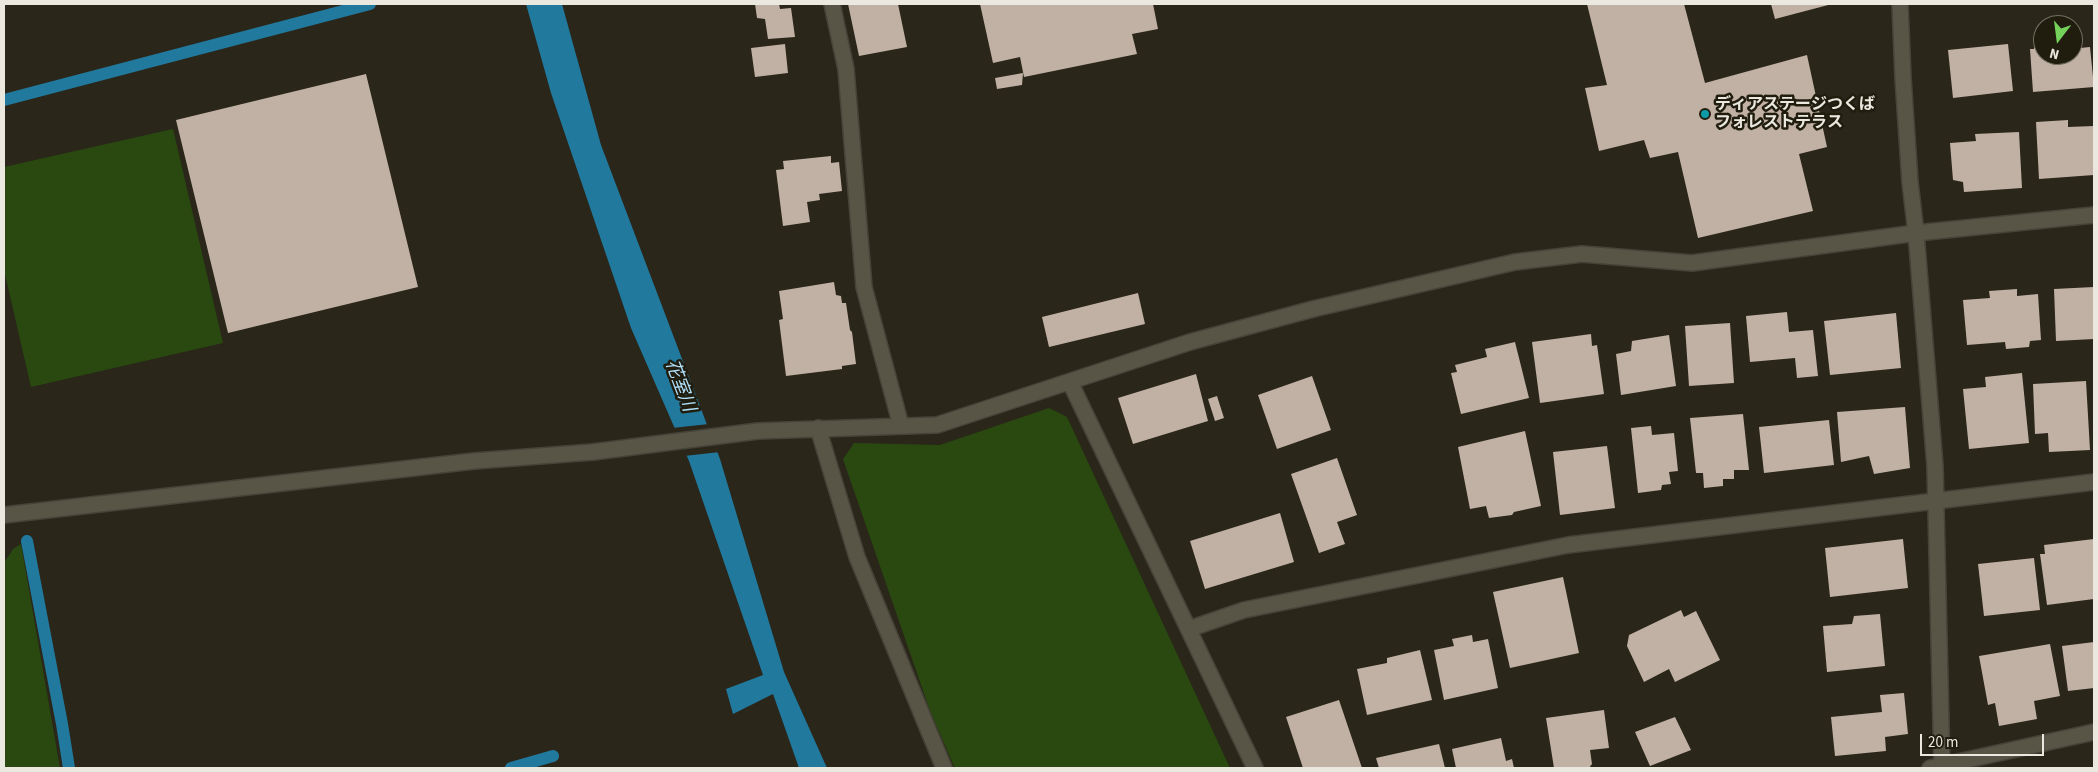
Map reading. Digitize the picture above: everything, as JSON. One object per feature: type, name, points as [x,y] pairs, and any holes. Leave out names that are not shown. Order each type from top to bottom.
[{"type":"street","points":[[832,4],[846,70],[864,287],[901,426]]},
{"type":"street","points":[[1900,4],[1903,88],[1936,466],[1938,767],[2094,732]]},
{"type":"street","points":[[4,515],[465,462],[604,450],[758,431],[937,425],[1190,342],[1323,307],[1515,262],[1582,254],[1692,263],[1916,233],[2094,215]]},
{"type":"street","points":[[1070,382],[1255,768]]},
{"type":"street","points":[[818,428],[857,557],[944,768]]},
{"type":"street","points":[[1189,629],[1244,610],[1568,544],[2094,482]]},
{"type":"green space","points":[[173,129],[223,343],[31,387],[4,270],[4,167]]},
{"type":"green space","points":[[1049,408],[1067,417],[1230,768],[955,768],[929,708],[843,459],[854,443],[940,445]]},
{"type":"green space","points":[[21,544],[60,768],[4,768],[4,563],[13,549]]},
{"type":"water","name":"花室川","points":[[526,4],[562,4],[601,145],[720,459],[784,672],[827,768],[799,768],[773,694],[733,714],[726,689],[763,675],[689,461],[631,328],[551,93]]},
{"type":"pier","points":[[709,424],[720,452],[684,456],[672,428]]},
{"type":"building","points":[[755,4],[779,4],[780,9],[791,8],[795,37],[768,39],[765,19],[757,18]]},
{"type":"building","points":[[848,4],[898,4],[907,47],[859,56]]},
{"type":"building","points":[[980,4],[1153,4],[1158,29],[1132,34],[1137,54],[1024,77],[1020,57],[993,63]]},
{"type":"building","name":"ディアステージつくば フォレストテラス","points":[[1587,4],[1684,4],[1705,83],[1807,55],[1827,147],[1799,154],[1813,211],[1698,238],[1678,152],[1650,158],[1644,140],[1599,151],[1585,88],[1607,85]]},
{"type":"building","points":[[1771,4],[1832,4],[1775,19]]},
{"type":"building","points":[[785,44],[788,73],[755,77],[751,48]]},
{"type":"building","points":[[2008,44],[2013,91],[1953,98],[1948,50]]},
{"type":"building","points":[[2090,47],[2094,87],[2033,92],[2030,49],[2033,49],[2033,65],[2083,65],[2083,48]]},
{"type":"building","points":[[1023,73],[1022,85],[997,89],[995,78]]},
{"type":"building","points":[[366,74],[418,287],[228,333],[176,120]]},
{"type":"building","points":[[2068,120],[2068,127],[2094,126],[2094,175],[2039,179],[2036,122]]},
{"type":"building","points":[[2019,132],[2022,188],[1964,192],[1963,182],[1953,180],[1950,143],[1976,141],[1975,134]]},
{"type":"building","points":[[831,156],[831,163],[839,162],[842,191],[819,194],[820,200],[807,202],[810,222],[783,226],[776,170],[784,169],[783,161]]},
{"type":"building","points":[[834,282],[836,295],[841,296],[842,303],[846,303],[856,364],[842,366],[842,369],[786,376],[779,320],[783,319],[779,291]]},
{"type":"building","points":[[2094,287],[2094,339],[2056,341],[2054,289]]},
{"type":"building","points":[[2017,289],[2017,296],[2038,294],[2041,340],[2030,341],[2029,347],[2006,349],[2005,342],[1967,345],[1963,300],[1990,298],[1989,291]]},
{"type":"building","points":[[1138,293],[1145,324],[1049,347],[1042,317]]},
{"type":"building","points":[[1787,312],[1789,332],[1813,330],[1818,376],[1797,378],[1795,358],[1750,362],[1746,316]]},
{"type":"building","points":[[1896,313],[1901,368],[1830,375],[1824,321]]},
{"type":"building","points":[[1730,323],[1734,383],[1689,386],[1685,326]]},
{"type":"building","points":[[1591,334],[1592,346],[1597,345],[1604,394],[1540,403],[1532,342]]},
{"type":"building","points":[[1669,335],[1676,386],[1621,395],[1616,354],[1631,351],[1632,341]]},
{"type":"building","points":[[1515,342],[1529,398],[1461,414],[1451,373],[1457,372],[1455,365],[1487,357],[1485,349]]},
{"type":"building","points":[[2022,373],[2029,443],[1969,449],[1963,389],[1986,387],[1985,377]]},
{"type":"building","points":[[1196,374],[1208,421],[1133,444],[1118,398]]},
{"type":"building","points":[[1312,376],[1331,430],[1277,449],[1258,395]]},
{"type":"building","points":[[2086,381],[2090,450],[2049,452],[2048,433],[2035,434],[2033,384]]},
{"type":"building","points":[[1217,396],[1224,418],[1215,421],[1208,399]]},
{"type":"building","points":[[1905,407],[1910,468],[1874,474],[1869,456],[1841,462],[1837,412]]},
{"type":"building","points":[[1743,414],[1749,470],[1734,470],[1734,479],[1723,479],[1723,486],[1704,488],[1703,473],[1696,473],[1690,418]]},
{"type":"building","points":[[1829,420],[1834,465],[1764,473],[1759,427]]},
{"type":"building","points":[[1651,426],[1652,435],[1674,433],[1678,471],[1669,472],[1671,484],[1662,485],[1661,490],[1638,493],[1631,428]]},
{"type":"building","points":[[1525,431],[1541,506],[1514,512],[1512,515],[1489,518],[1486,506],[1470,509],[1458,447]]},
{"type":"building","points":[[1607,446],[1615,508],[1560,515],[1553,452]]},
{"type":"building","points":[[1337,458],[1357,515],[1337,522],[1345,544],[1319,553],[1291,474]]},
{"type":"building","points":[[1280,513],[1294,562],[1205,589],[1190,541]]},
{"type":"building","points":[[1903,539],[1908,588],[1830,597],[1825,548]]},
{"type":"building","points":[[2094,539],[2094,599],[2047,605],[2040,554],[2045,554],[2044,545]]},
{"type":"building","points":[[2034,558],[2040,610],[1984,616],[1978,564]]},
{"type":"building","points":[[1563,577],[1579,653],[1510,668],[1493,592]]},
{"type":"building","points":[[1681,610],[1684,617],[1696,611],[1720,660],[1675,682],[1669,669],[1644,682],[1627,646],[1629,635]]},
{"type":"building","points":[[1880,614],[1885,666],[1827,672],[1823,626],[1852,624],[1854,616]]},
{"type":"building","points":[[1472,635],[1473,642],[1488,639],[1498,688],[1444,700],[1434,650],[1454,646],[1452,639]]},
{"type":"building","points":[[2094,642],[2094,688],[2068,691],[2062,646]]},
{"type":"building","points":[[2050,644],[2060,696],[2034,701],[2037,719],[1999,726],[1995,703],[1988,705],[1979,656]]},
{"type":"building","points":[[1420,650],[1432,700],[1367,715],[1357,669],[1387,663],[1387,658]]},
{"type":"building","points":[[1904,693],[1908,734],[1885,737],[1886,751],[1835,756],[1831,717],[1882,712],[1880,695]]},
{"type":"building","points":[[1339,700],[1362,768],[1303,768],[1286,717]]},
{"type":"building","points":[[1604,710],[1609,748],[1590,750],[1592,764],[1589,768],[1554,768],[1546,718]]},
{"type":"building","points":[[1675,717],[1691,750],[1650,766],[1635,732]]},
{"type":"building","points":[[1501,738],[1506,761],[1512,759],[1514,768],[1456,768],[1452,749]]},
{"type":"building","points":[[1439,744],[1445,768],[1379,768],[1376,758]]},
{"type":"waterway","points":[[4,100],[370,4]]},
{"type":"waterway","points":[[27,541],[69,768]]},
{"type":"waterway","points":[[511,768],[553,756]]},
{"type":"place","name":"ディアステージつくば フォレストテラス","points":[[1705,114]]}]
